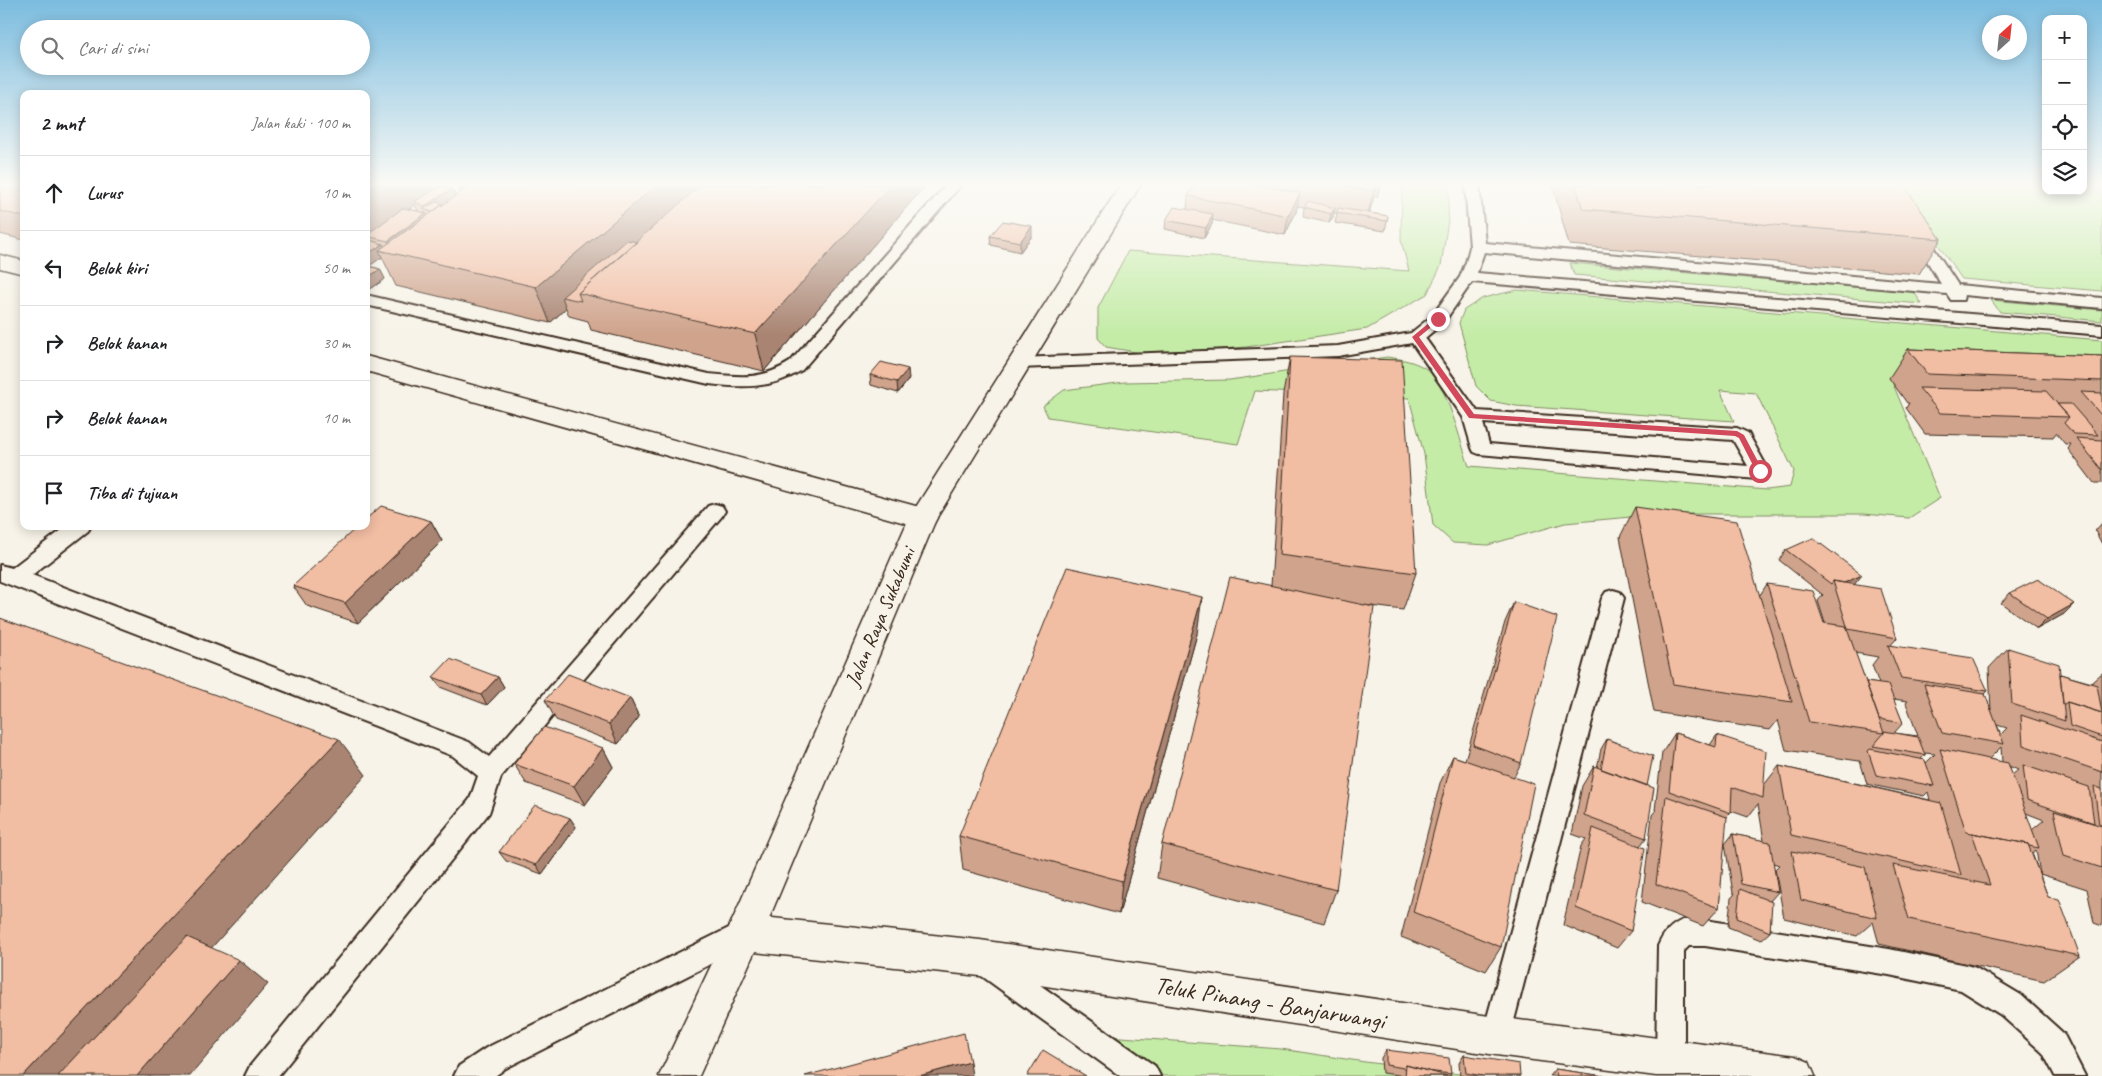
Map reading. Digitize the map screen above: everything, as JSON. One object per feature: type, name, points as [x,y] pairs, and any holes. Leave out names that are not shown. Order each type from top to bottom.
[{"type":"main road","name":"Jalan Raya Sukabumi","points":[[679,1076],[745,934],[923,518],[1099,234]]},
{"type":"main road","points":[[0,261],[20,267]]},
{"type":"main road","points":[[370,364],[923,518]]},
{"type":"main road","name":"Teluk Pinang - Banjarwangi","points":[[745,934],[980,958],[1496,1036],[1795,1076]]},
{"type":"lane","points":[[370,301],[709,379],[755,383],[785,374],[796,366],[911,234]]},
{"type":"lane","points":[[1018,363],[1338,351],[1416,337],[1438,319],[1468,277],[1478,247],[1477,234]]},
{"type":"lane","points":[[1918,234],[1972,319]]},
{"type":"lane","points":[[1478,247],[2102,303]]},
{"type":"lane","points":[[1468,277],[2102,330]]},
{"type":"lane","points":[[1416,337],[1472,416],[1481,448],[1493,452],[1757,473],[1760,471],[1742,437],[1737,434],[1472,416]]},
{"type":"lane","points":[[260,1076],[480,805],[491,772],[715,511]]},
{"type":"lane","points":[[7,575],[75,530]]},
{"type":"lane","points":[[7,575],[461,749],[491,772]]},
{"type":"lane","points":[[1496,1036],[1613,598]]},
{"type":"lane","points":[[1670,1058],[1671,946],[1683,933],[1705,933],[1889,962],[1966,978],[2011,1005],[2052,1043],[2070,1076]]},
{"type":"lane","points":[[469,1076],[496,1058],[745,934]]},
{"type":"lane","points":[[980,958],[1145,1076]]},
{"type":"green space","points":[[1401,234],[1446,234],[1441,266],[1427,294],[1367,329],[1246,347],[1153,355],[1106,347],[1098,338],[1098,308],[1128,251],[1409,271]]},
{"type":"green space","points":[[1931,234],[2102,234],[2102,291],[1962,279]]},
{"type":"green space","points":[[1570,263],[1914,292],[1922,304],[1574,275]]},
{"type":"green space","points":[[1517,290],[2102,340],[2102,390],[1891,379],[1940,498],[1909,518],[1864,514],[1664,514],[1565,523],[1488,545],[1453,543],[1433,525],[1424,454],[1409,398],[1255,391],[1238,444],[1048,417],[1043,406],[1064,390],[1125,382],[1230,380],[1387,357],[1418,364],[1435,377],[1447,400],[1469,466],[1767,490],[1790,487],[1794,471],[1756,393],[1720,390],[1734,421],[1516,406],[1491,401],[1476,386],[1459,323],[1464,310],[1483,298]]},
{"type":"green space","points":[[1991,300],[2102,310],[2102,321],[2000,312]]},
{"type":"green space","points":[[1108,1036],[1281,1049],[1475,1076],[1157,1076]]},
{"type":"building","points":[[370,234],[397,234],[388,241],[370,237]]},
{"type":"building","points":[[401,234],[599,234],[536,287],[379,250]]},
{"type":"building","points":[[645,234],[846,234],[755,334],[578,293]]},
{"type":"building","points":[[992,234],[1026,234],[1020,242],[990,236]]},
{"type":"building","points":[[1884,234],[1938,234],[1941,239]]},
{"type":"building","points":[[370,240],[383,244],[370,252]]},
{"type":"building","points":[[627,240],[637,242],[578,293],[581,301],[562,297]]},
{"type":"building","points":[[370,266],[380,269],[370,276]]},
{"type":"building","points":[[1908,349],[2102,356],[2102,381],[1927,374]]},
{"type":"building","points":[[1290,357],[1402,360],[1416,573],[1279,555]]},
{"type":"building","points":[[881,362],[908,369],[897,382],[870,375]]},
{"type":"building","points":[[1919,388],[2046,391],[2069,417],[1940,413]]},
{"type":"building","points":[[2081,392],[2102,393],[2102,416]]},
{"type":"building","points":[[2057,404],[2071,404],[2098,435],[2074,434],[2064,423],[2069,417]]},
{"type":"building","points":[[2076,438],[2102,440],[2102,470]]},
{"type":"building","points":[[381,506],[431,521],[345,603],[293,586],[354,530],[370,530],[370,516]]},
{"type":"building","points":[[1635,507],[1737,521],[1792,702],[1673,684]]},
{"type":"building","points":[[1813,538],[1862,575],[1844,583],[1833,581],[1831,584],[1786,550]]},
{"type":"building","points":[[1067,567],[1202,597],[1122,881],[959,836]]},
{"type":"building","points":[[1230,577],[1374,607],[1336,890],[1162,844]]},
{"type":"building","points":[[2038,579],[2074,604],[2047,619],[2010,593]]},
{"type":"building","points":[[1833,581],[1881,589],[1897,638],[1848,629]]},
{"type":"building","points":[[1767,584],[1813,591],[1824,623],[1846,626],[1884,733],[1809,722]]},
{"type":"building","points":[[1514,602],[1557,617],[1521,763],[1473,745]]},
{"type":"building","points":[[0,618],[339,739],[23,1076],[0,1076]]},
{"type":"building","points":[[1888,645],[1973,658],[1988,691],[1901,678]]},
{"type":"building","points":[[2008,648],[2059,664],[2065,721],[2012,704]]},
{"type":"building","points":[[450,659],[498,677],[481,695],[433,677]]},
{"type":"building","points":[[568,674],[630,698],[609,724],[545,700]]},
{"type":"building","points":[[2060,674],[2097,685],[2102,713],[2067,702],[2063,705]]},
{"type":"building","points":[[1866,682],[1888,685],[1903,723],[1879,719]]},
{"type":"building","points":[[1924,684],[1985,694],[2004,744],[1942,733]]},
{"type":"building","points":[[2067,702],[2102,713],[2102,737],[2070,726]]},
{"type":"building","points":[[2021,715],[2102,742],[2102,772],[2023,745]]},
{"type":"building","points":[[544,727],[603,748],[574,786],[514,764]]},
{"type":"building","points":[[1884,731],[1918,737],[1925,755],[1873,746]]},
{"type":"building","points":[[1675,733],[1716,747],[1717,735],[1766,751],[1763,798],[1732,787],[1731,813],[1669,791]]},
{"type":"building","points":[[1607,739],[1653,756],[1647,786],[1601,769]]},
{"type":"building","points":[[1870,749],[1925,760],[1934,786],[1876,775],[1868,751]]},
{"type":"building","points":[[1940,749],[2008,763],[2039,848],[2029,846],[2028,844],[1966,832]]},
{"type":"building","points":[[1453,756],[1534,784],[1501,947],[1413,912]]},
{"type":"building","points":[[2023,765],[2089,787],[2094,823],[2027,800]]},
{"type":"building","points":[[1594,766],[1654,788],[1646,838],[1584,815]]},
{"type":"building","points":[[1779,766],[1941,803],[1961,875],[1791,835]]},
{"type":"building","points":[[2094,786],[2102,789],[2102,826],[2099,824]]},
{"type":"building","points":[[1666,796],[1727,817],[1719,908],[1656,884]]},
{"type":"building","points":[[535,805],[570,818],[536,865],[499,852]]},
{"type":"building","points":[[2054,811],[2102,826],[2102,868],[2064,856]]},
{"type":"building","points":[[1593,828],[1645,848],[1631,931],[1576,908]]},
{"type":"building","points":[[1972,833],[2028,844],[2048,897],[2059,899],[2080,956],[1909,919],[1893,865],[1990,885]]},
{"type":"building","points":[[1733,834],[1770,842],[1778,892],[1741,884]]},
{"type":"building","points":[[1792,851],[1865,867],[1877,918],[1801,900]]},
{"type":"building","points":[[1740,889],[1772,902],[1770,932],[1737,918]]},
{"type":"building","points":[[187,937],[239,960],[137,1076],[58,1076]]},
{"type":"building","points":[[964,1033],[970,1062],[919,1076],[805,1076]]},
{"type":"building","points":[[1043,1050],[1086,1076],[1027,1076]]},
{"type":"building","points":[[1386,1050],[1449,1058],[1451,1074],[1427,1071],[1406,1065],[1404,1068],[1386,1065]]},
{"type":"building","points":[[1464,1055],[1519,1064],[1520,1076],[1483,1076],[1466,1073]]},
{"type":"building","points":[[1406,1065],[1447,1076],[1405,1076]]},
{"type":"building","points":[[1555,1069],[1604,1076],[1557,1076]]},
{"type":"route","points":[[1438,319],[1416,337],[1472,416],[1740,434],[1760,471]]}]
